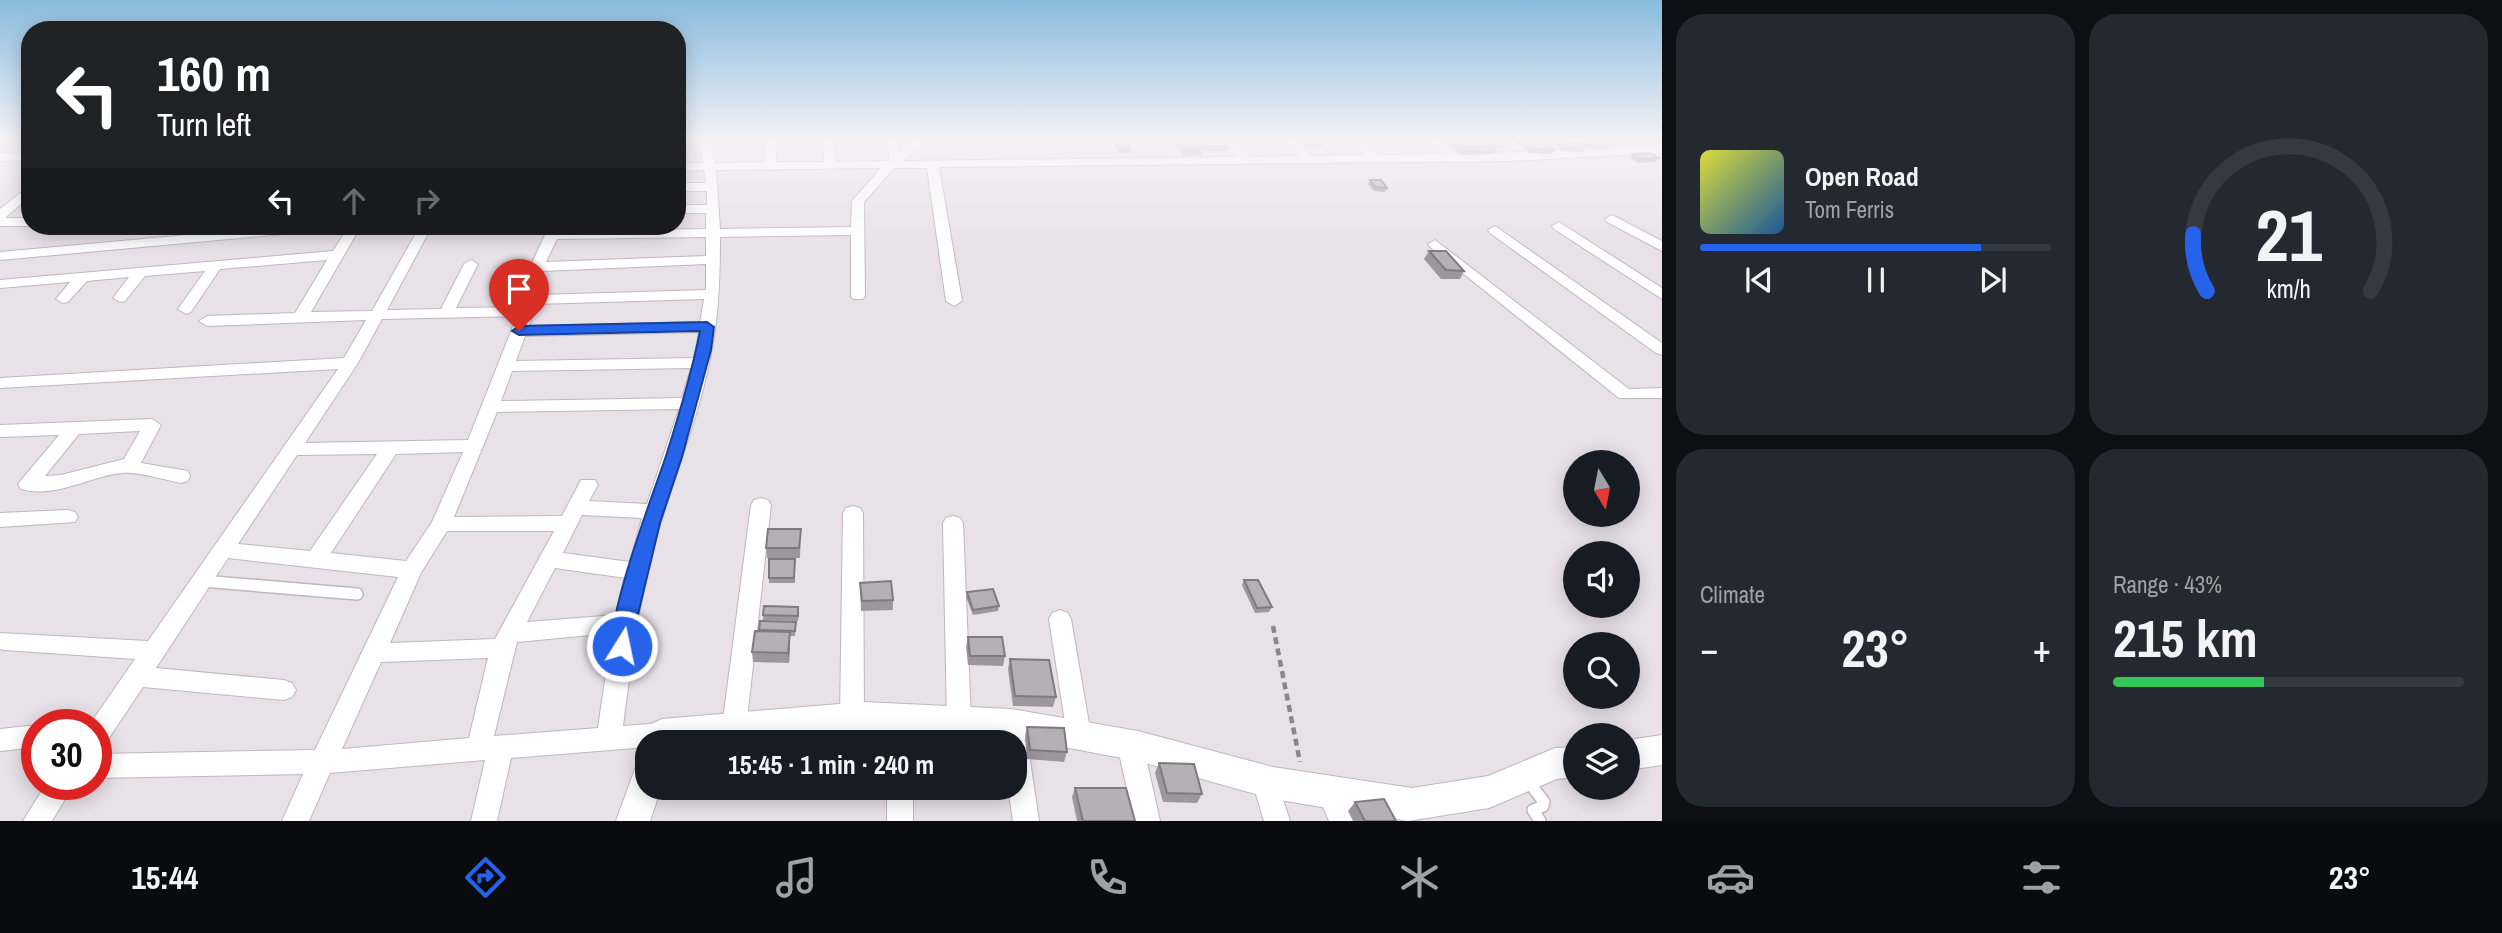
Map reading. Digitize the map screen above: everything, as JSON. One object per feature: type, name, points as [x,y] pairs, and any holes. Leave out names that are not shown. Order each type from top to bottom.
[{"type":"street","points":[[608,738],[625,623],[654,511],[674,457],[707,327],[712,294],[711,178]]},
{"type":"street","points":[[858,296],[858,201],[879,178]]},
{"type":"street","points":[[934,178],[954,301]]},
{"type":"street","points":[[686,187],[713,187]]},
{"type":"street","points":[[0,216],[21,197]]},
{"type":"street","points":[[686,209],[712,209]]},
{"type":"street","points":[[1612,219],[1662,247]]},
{"type":"street","points":[[0,222],[21,222]]},
{"type":"street","points":[[1559,226],[1662,295]]},
{"type":"street","points":[[1495,230],[1662,349]]},
{"type":"street","points":[[686,232],[858,231]]},
{"type":"street","points":[[0,256],[230,235]]},
{"type":"street","points":[[300,317],[350,235]]},
{"type":"street","points":[[112,712],[350,363],[421,235]]},
{"type":"street","points":[[295,821],[412,570],[441,524],[475,446],[525,314],[537,267],[550,235]]},
{"type":"street","points":[[1435,244],[1625,394],[1662,393]]},
{"type":"street","points":[[0,284],[339,255]]},
{"type":"street","points":[[537,267],[712,260]]},
{"type":"street","points":[[446,313],[471,264]]},
{"type":"street","points":[[186,309],[215,266]]},
{"type":"street","points":[[120,298],[140,273]]},
{"type":"street","points":[[63,299],[82,278]]},
{"type":"street","points":[[525,314],[712,294]]},
{"type":"street","points":[[208,321],[446,313],[525,314],[707,327]]},
{"type":"street","points":[[0,383],[350,363]]},
{"type":"street","points":[[505,366],[700,363]]},
{"type":"street","points":[[489,407],[688,403]]},
{"type":"street","points":[[0,440],[152,425],[131,464],[61,482],[29,484],[69,435]]},
{"type":"street","points":[[0,431],[69,435]]},
{"type":"street","points":[[292,449],[475,446]]},
{"type":"street","points":[[315,560],[391,448]]},
{"type":"street","points":[[131,464],[132,468],[138,470],[181,476]]},
{"type":"street","points":[[484,821],[490,748],[506,640],[588,485]]},
{"type":"street","points":[[734,727],[761,505]]},
{"type":"street","points":[[441,524],[654,511]]},
{"type":"street","points":[[852,717],[853,513]]},
{"type":"street","points":[[0,520],[68,517]]},
{"type":"street","points":[[953,523],[959,720]]},
{"type":"street","points":[[223,550],[412,570]]},
{"type":"street","points":[[549,559],[638,571]]},
{"type":"street","points":[[1060,618],[1079,735]]},
{"type":"street","points":[[373,653],[506,640],[625,623]]},
{"type":"street","points":[[5,641],[154,651]]},
{"type":"street","points":[[137,676],[284,690]]},
{"type":"street","points":[[714,730],[852,717],[901,730],[959,720],[991,730]]},
{"type":"street","points":[[1027,737],[1079,735],[1130,744],[1265,781],[1326,801],[1397,812],[1412,805],[1489,792],[1555,764],[1563,763]]},
{"type":"street","points":[[0,740],[21,738]]},
{"type":"street","points":[[112,766],[323,762],[635,738]]},
{"type":"street","points":[[1130,744],[1147,821]]},
{"type":"street","points":[[1640,753],[1662,750]]},
{"type":"street","points":[[1265,781],[1278,821]]},
{"type":"street","points":[[36,821],[50,800]]},
{"type":"street","points":[[633,821],[640,800]]},
{"type":"street","points":[[900,800],[900,821]]},
{"type":"street","points":[[1023,800],[1026,821]]},
{"type":"lane","points":[[202,581],[357,594]]},
{"type":"lane","points":[[1525,777],[1544,802],[1544,806],[1533,810],[1540,821]]},
{"type":"path","points":[[1273,626],[1326,801]]},
{"type":"building","points":[[1370,180],[1381,180],[1387,188],[1375,187]]},
{"type":"building","points":[[1429,251],[1446,251],[1464,271],[1446,270]]},
{"type":"building","points":[[768,529],[801,529],[799,548],[766,548]]},
{"type":"building","points":[[769,559],[795,559],[794,578],[769,578]]},
{"type":"building","points":[[1244,580],[1258,580],[1272,607],[1257,608]]},
{"type":"building","points":[[891,581],[893,600],[862,601],[860,583]]},
{"type":"building","points":[[993,589],[999,606],[973,610],[967,592]]},
{"type":"building","points":[[764,606],[798,607],[798,616],[763,615]]},
{"type":"building","points":[[760,621],[796,622],[795,631],[759,630]]},
{"type":"building","points":[[755,631],[790,632],[788,653],[752,652]]},
{"type":"building","points":[[968,637],[1002,637],[1005,656],[970,656]]},
{"type":"building","points":[[1010,659],[1049,660],[1056,697],[1015,696]]},
{"type":"building","points":[[1027,727],[1064,728],[1067,752],[1030,750]]},
{"type":"building","points":[[1159,763],[1194,764],[1202,794],[1167,793]]},
{"type":"building","points":[[1075,788],[1126,788],[1135,821],[1083,821]]},
{"type":"building","points":[[1384,799],[1396,821],[1365,821],[1355,802]]},
{"type":"route","points":[[519,331],[707,327],[704,350],[674,457],[650,523],[625,623],[622,646]]}]
